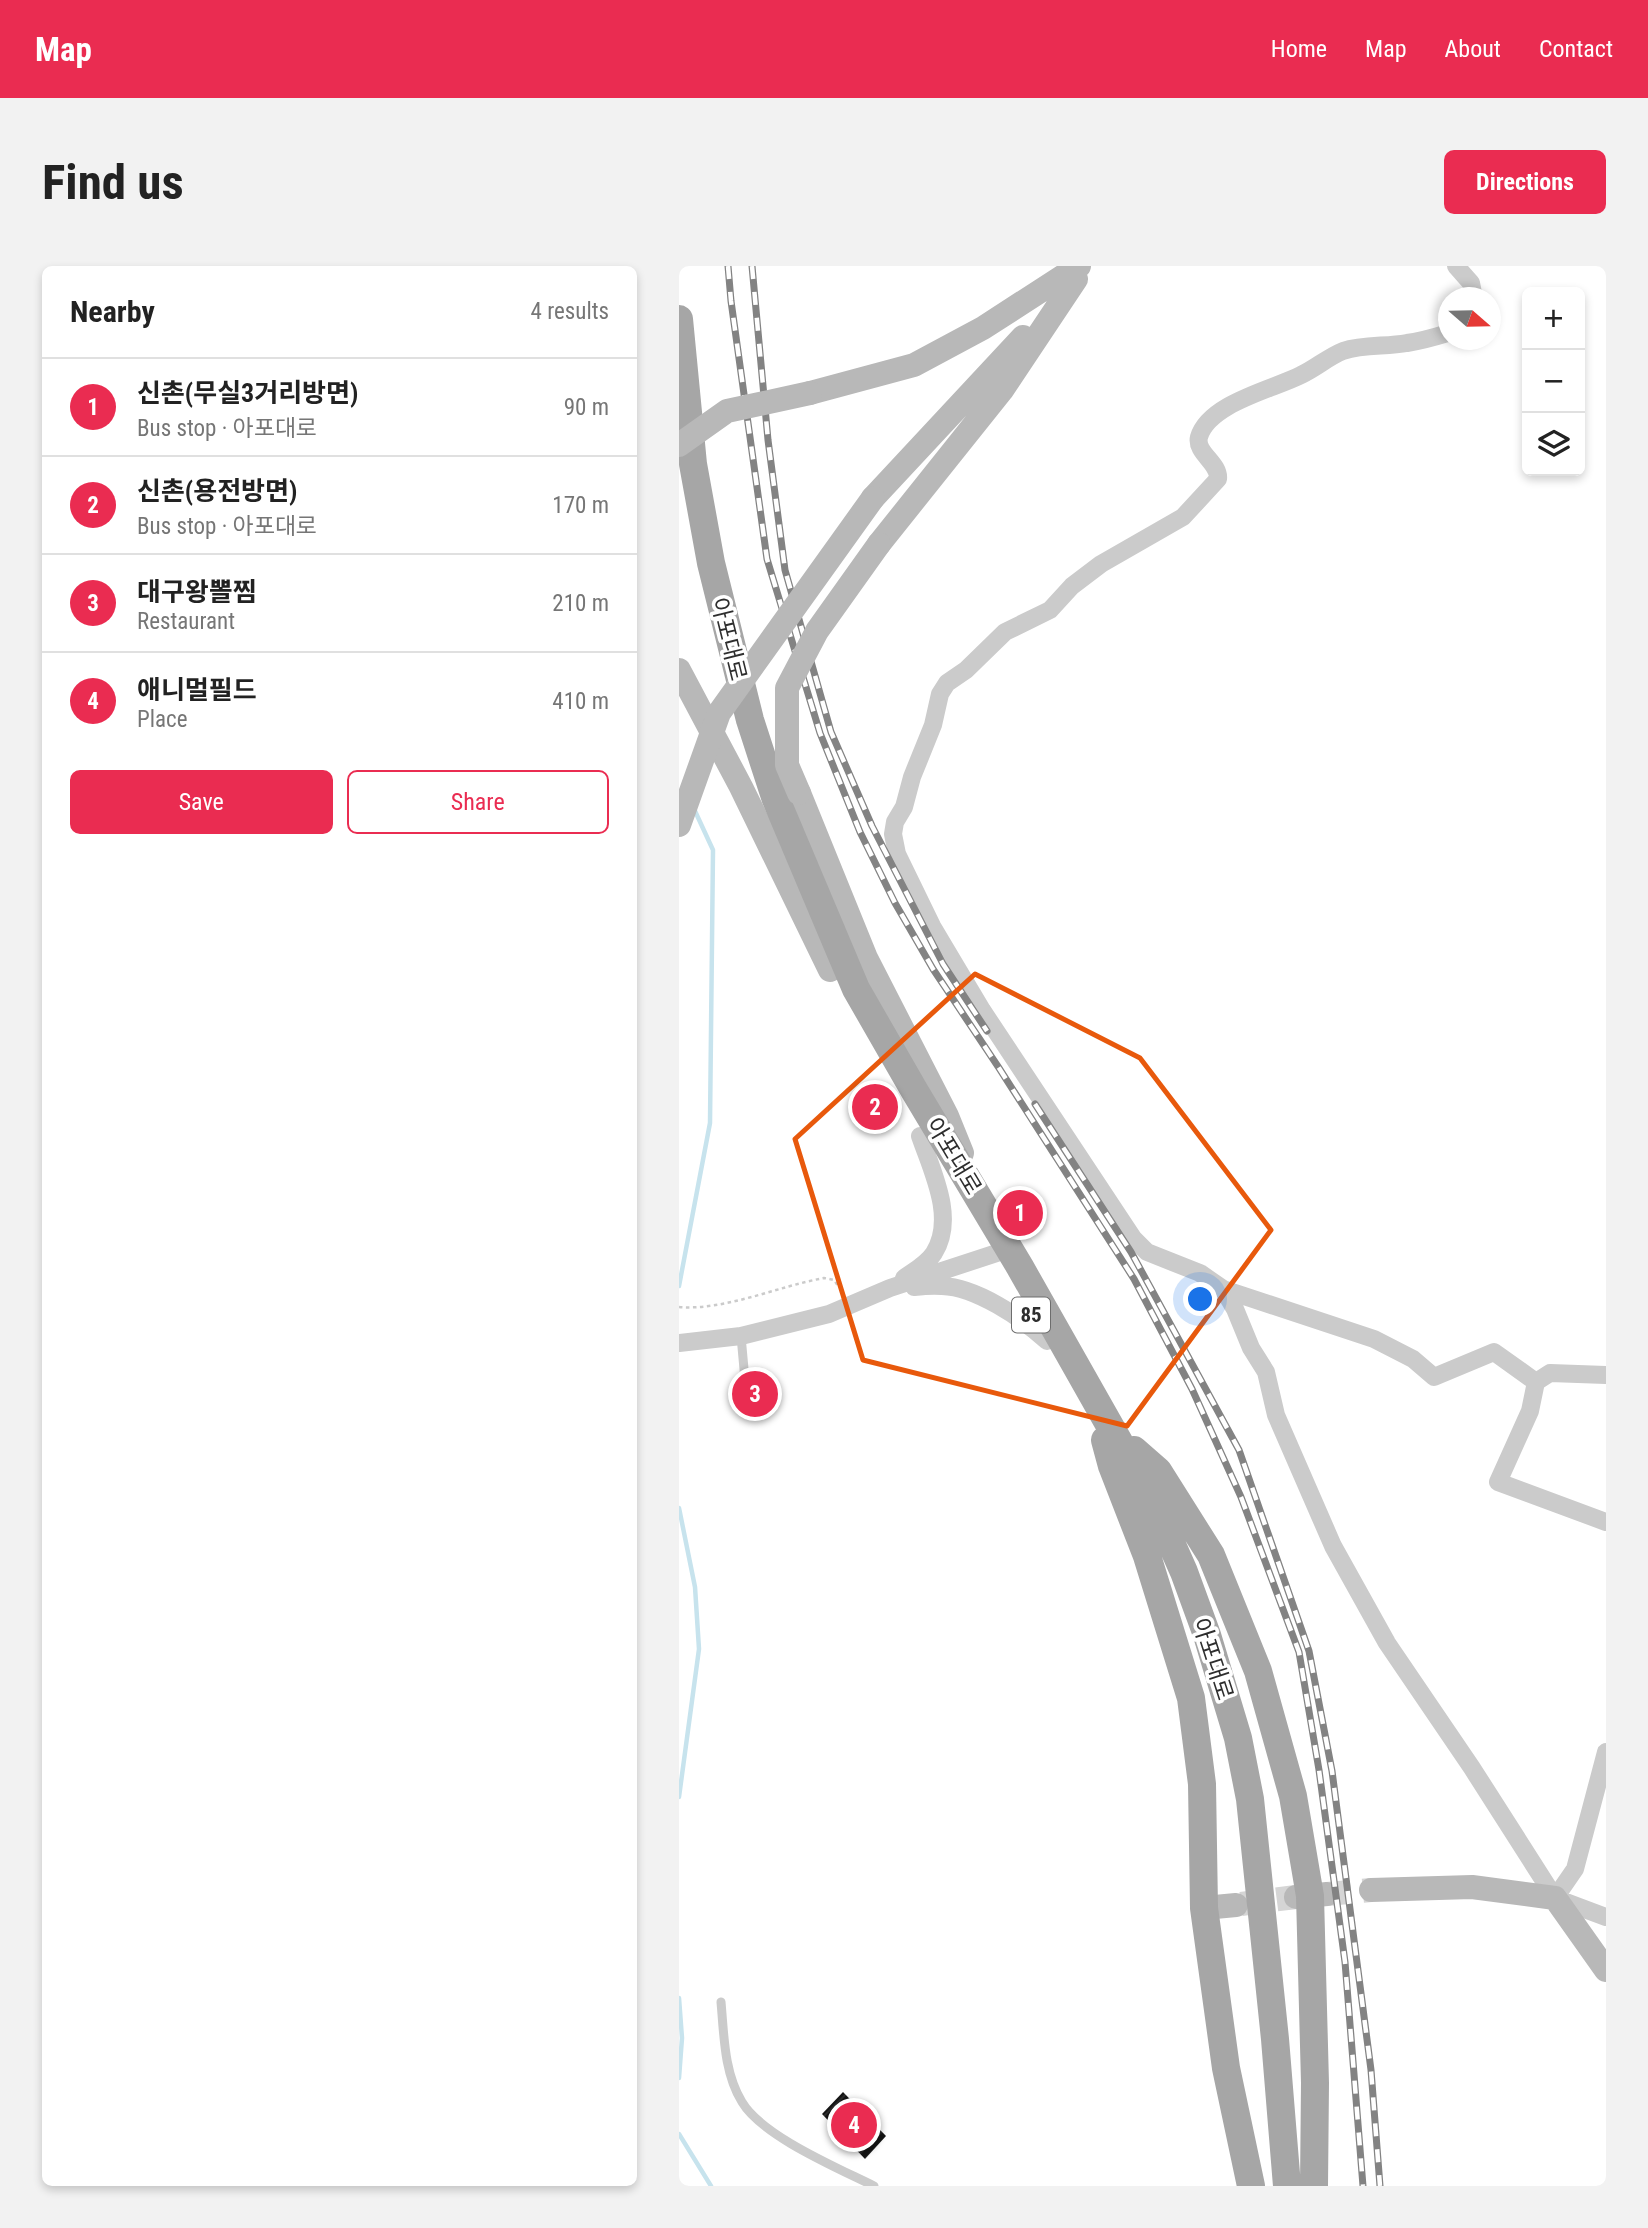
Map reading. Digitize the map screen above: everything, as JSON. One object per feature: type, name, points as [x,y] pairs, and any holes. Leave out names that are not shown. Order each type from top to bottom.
[{"type":"main road","name":"아포대로","points":[[679,319],[693,464],[711,563],[750,720],[775,797],[856,989],[982,1203],[1001,1252],[1047,1341],[1153,1502],[1184,1572],[1211,1647],[1238,1738],[1250,1799],[1287,2186]]},
{"type":"main road","name":"아포대로","points":[[679,477],[711,643],[733,721],[764,808],[830,970],[859,1033],[920,1136],[1001,1252],[1108,1434],[1171,1576],[1206,1677],[1231,1775],[1246,1891],[1272,2186]]},
{"type":"main road","points":[[1108,1434],[1158,1472],[1212,1555],[1258,1671],[1293,1796],[1311,1895],[1314,2186]]},
{"type":"main road","points":[[1108,1434],[1112,1466],[1147,1556],[1191,1698],[1202,1784],[1204,1908],[1226,2068],[1251,2186]]},
{"type":"street","points":[[1456,266],[1472,287]]},
{"type":"street","points":[[679,445],[727,411],[810,393],[914,365],[1081,270]]},
{"type":"street","points":[[679,825],[719,713],[873,498],[1081,270]]},
{"type":"street","points":[[982,1203],[947,1116],[866,958],[787,765],[787,688],[817,631],[879,544],[1002,390],[1081,270]]},
{"type":"street","points":[[1438,335],[1407,343],[1374,345],[1344,351],[1305,373],[1277,383],[1230,406],[1212,419],[1200,436],[1199,444],[1216,468],[1218,480],[1183,517],[1101,564],[1072,586],[1050,610],[1005,632],[947,684],[940,694],[933,725],[912,777],[904,807],[895,822],[893,845],[932,926],[982,1010],[1133,1238],[1147,1252],[1200,1273],[1223,1289],[1374,1339],[1413,1359],[1434,1377],[1494,1352],[1536,1382]]},
{"type":"street","points":[[679,670],[741,787],[830,970]]},
{"type":"street","points":[[890,1288],[933,1256],[943,1226],[940,1198],[920,1136]]},
{"type":"street","points":[[679,1343],[741,1336],[829,1314],[890,1288],[1001,1252]]},
{"type":"street","points":[[890,1288],[944,1286],[961,1290],[988,1300],[1047,1341]]},
{"type":"street","points":[[1223,1289],[1266,1372],[1276,1415],[1339,1558],[1387,1643],[1472,1768],[1555,1898],[1606,1970]]},
{"type":"street","points":[[1606,1376],[1550,1373],[1536,1382],[1530,1411],[1499,1482],[1606,1522]]},
{"type":"street","points":[[1555,1898],[1574,1869],[1606,1752]]},
{"type":"street","points":[[1371,1889],[1472,1887],[1555,1898],[1606,1917]]},
{"type":"street","points":[[1204,1908],[1236,1905]]},
{"type":"lane","points":[[741,1336],[745,1380]]},
{"type":"lane","points":[[721,2002],[729,2070],[742,2102],[754,2118],[795,2145],[874,2186]]},
{"type":"path","points":[[679,1307],[737,1300],[824,1278],[834,1280],[838,1286]]},
{"type":"highlighted area","points":[[975,974],[1140,1058],[1271,1230],[1127,1426],[863,1360],[795,1139]]},
{"type":"building","points":[[774,1382],[776,1403],[736,1406],[734,1385],[745,1387]]},
{"type":"building","points":[[843,2092],[886,2136],[865,2159],[822,2114]]},
{"type":"waterway","points":[[679,1286],[710,1123],[713,850],[695,811]]},
{"type":"waterway","points":[[679,1508],[695,1587],[699,1649],[679,1797]]},
{"type":"waterway","points":[[679,1998],[682,2038],[679,2078]]},
{"type":"waterway","points":[[679,2134],[711,2186]]},
{"type":"tunnel","points":[[1327,1894],[1371,1890]]},
{"type":"tunnel","points":[[1241,1904],[1296,1897]]},
{"type":"railway","points":[[728,266],[767,559],[820,733],[860,832],[895,903],[933,969],[1134,1279],[1192,1389],[1241,1497],[1299,1652],[1319,1770],[1345,1962],[1363,2186]]},
{"type":"railway","points":[[752,266],[768,440],[785,570],[831,732],[872,826],[943,964],[987,1031]]},
{"type":"railway","points":[[1035,1104],[1131,1252],[1239,1450],[1309,1651],[1332,1771],[1371,2070],[1380,2186]]},
{"type":"place","name":"신촌(용전방면)","points":[[875,1107]]},
{"type":"place","name":"신촌(무실3거리방면)","points":[[1020,1213]]},
{"type":"place","name":"대구왕뽈찜","points":[[755,1394]]},
{"type":"place","name":"애니멀필드","points":[[854,2125]]}]
